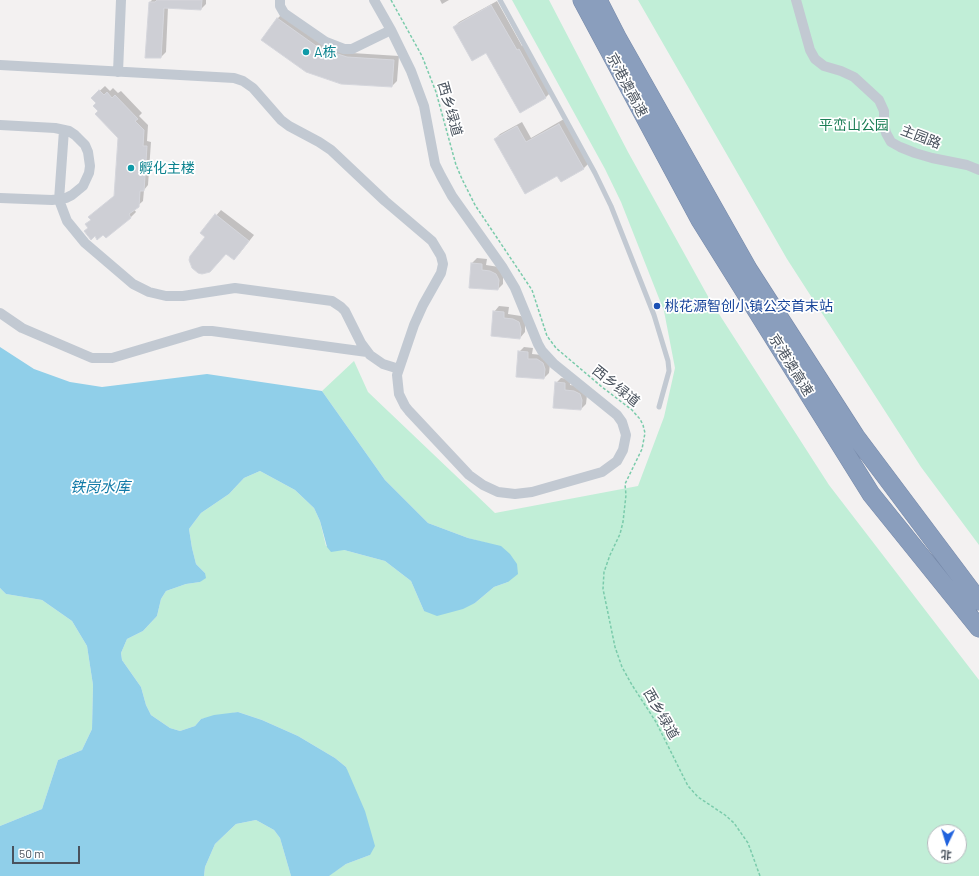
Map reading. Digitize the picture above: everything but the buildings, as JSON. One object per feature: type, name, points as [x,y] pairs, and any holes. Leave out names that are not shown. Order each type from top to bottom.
[{"type":"highway","name":"京港澳高速","points":[[582,0],[700,220],[871,494],[979,628]]},
{"type":"highway","name":"京港澳高速","points":[[598,0],[748,269],[856,437],[979,601]]},
{"type":"street","points":[[118,72],[121,0]]},
{"type":"street","points":[[280,0],[280,6],[284,13],[326,42],[344,49],[352,50],[391,30]]},
{"type":"street","points":[[0,65],[234,78],[243,81],[253,88],[281,120],[331,150],[385,201],[432,241],[441,256],[443,264],[441,273],[422,305],[399,369],[397,382],[399,394],[405,406],[469,475],[490,489],[507,493],[524,493],[596,474],[612,465],[623,450],[626,435],[622,422],[616,415],[554,364],[542,351],[534,336],[523,306],[512,283],[452,196],[435,164],[424,106],[411,70],[374,0]]},
{"type":"street","name":"主园路","points":[[796,0],[812,54],[819,63],[824,66],[854,77],[879,100],[884,111],[886,133],[891,142],[919,154],[967,165],[979,170]]},
{"type":"street","points":[[0,125],[64,130],[75,135],[85,145],[88,152],[90,166],[89,173],[83,186],[72,195],[59,200],[0,198]]},
{"type":"street","points":[[64,130],[59,200],[67,221],[79,236],[126,279],[141,288],[157,294],[175,296],[235,288],[332,301],[345,311],[367,352],[383,364],[399,369]]},
{"type":"street","points":[[0,313],[22,328],[92,358],[112,358],[203,331],[367,352]]},
{"type":"lane","points":[[500,0],[596,173],[611,206],[651,308],[668,360],[668,371],[659,406]]},
{"type":"path","name":"西乡绿道","points":[[391,0],[422,56],[436,92],[456,165],[462,179],[475,205],[532,290],[547,336],[565,357],[632,410],[643,425],[645,433],[642,449],[625,484],[625,507],[620,534],[604,572],[602,589],[614,647],[622,667],[656,722],[688,786],[698,797],[725,815],[734,823],[748,843],[760,876]]},
{"type":"green space","points":[[512,0],[549,0],[628,152],[710,300],[829,485],[979,680],[979,876],[328,876],[346,864],[370,855],[346,767],[335,758],[298,736],[262,720],[238,712],[201,719],[195,726],[180,731],[170,728],[151,715],[146,705],[141,687],[122,660],[121,653],[127,639],[143,631],[157,616],[161,599],[166,591],[186,584],[200,582],[205,573],[196,564],[189,529],[201,513],[229,494],[244,478],[260,471],[295,490],[314,508],[320,521],[326,546],[385,561],[411,581],[424,611],[475,603],[494,587],[508,582],[501,547],[468,538],[428,523],[385,480],[322,391],[354,361],[368,392],[495,513],[638,486],[664,417],[675,368],[664,311],[621,202],[605,169]]},
{"type":"green space","name":"平峦山公园","points":[[638,0],[979,0],[979,545],[921,467],[787,259]]},
{"type":"green space","points":[[0,588],[6,594],[42,600],[72,621],[87,646],[93,685],[92,729],[82,750],[58,760],[42,809],[0,826]]},
{"type":"green space","points":[[256,820],[274,830],[280,838],[291,876],[204,876],[205,867],[215,844],[236,824]]},
{"type":"water","name":"铁岗水库","points":[[0,347],[34,369],[70,382],[102,387],[207,374],[322,391],[385,480],[428,523],[468,538],[501,546],[510,554],[517,564],[518,574],[508,582],[494,587],[475,603],[463,609],[437,616],[424,611],[411,581],[385,561],[344,550],[331,552],[327,547],[320,521],[314,508],[295,490],[260,471],[244,478],[229,494],[201,513],[189,529],[196,564],[205,573],[206,578],[200,582],[186,584],[166,591],[161,599],[157,616],[143,631],[127,639],[121,653],[122,660],[141,687],[146,705],[151,715],[170,728],[180,731],[195,726],[201,719],[214,715],[238,712],[262,720],[298,736],[335,758],[346,767],[365,811],[375,846],[370,855],[346,864],[329,876],[291,876],[280,838],[274,830],[256,820],[236,824],[215,844],[205,867],[204,876],[0,876],[0,826],[42,809],[58,760],[82,750],[92,729],[93,685],[87,646],[72,621],[42,600],[6,594],[0,588]]},
{"type":"place","name":"A栋","points":[[306,52]]},
{"type":"place","name":"孵化主楼","points":[[131,168]]},
{"type":"place","name":"桃花源智创小镇公交首末站","points":[[657,306]]}]
